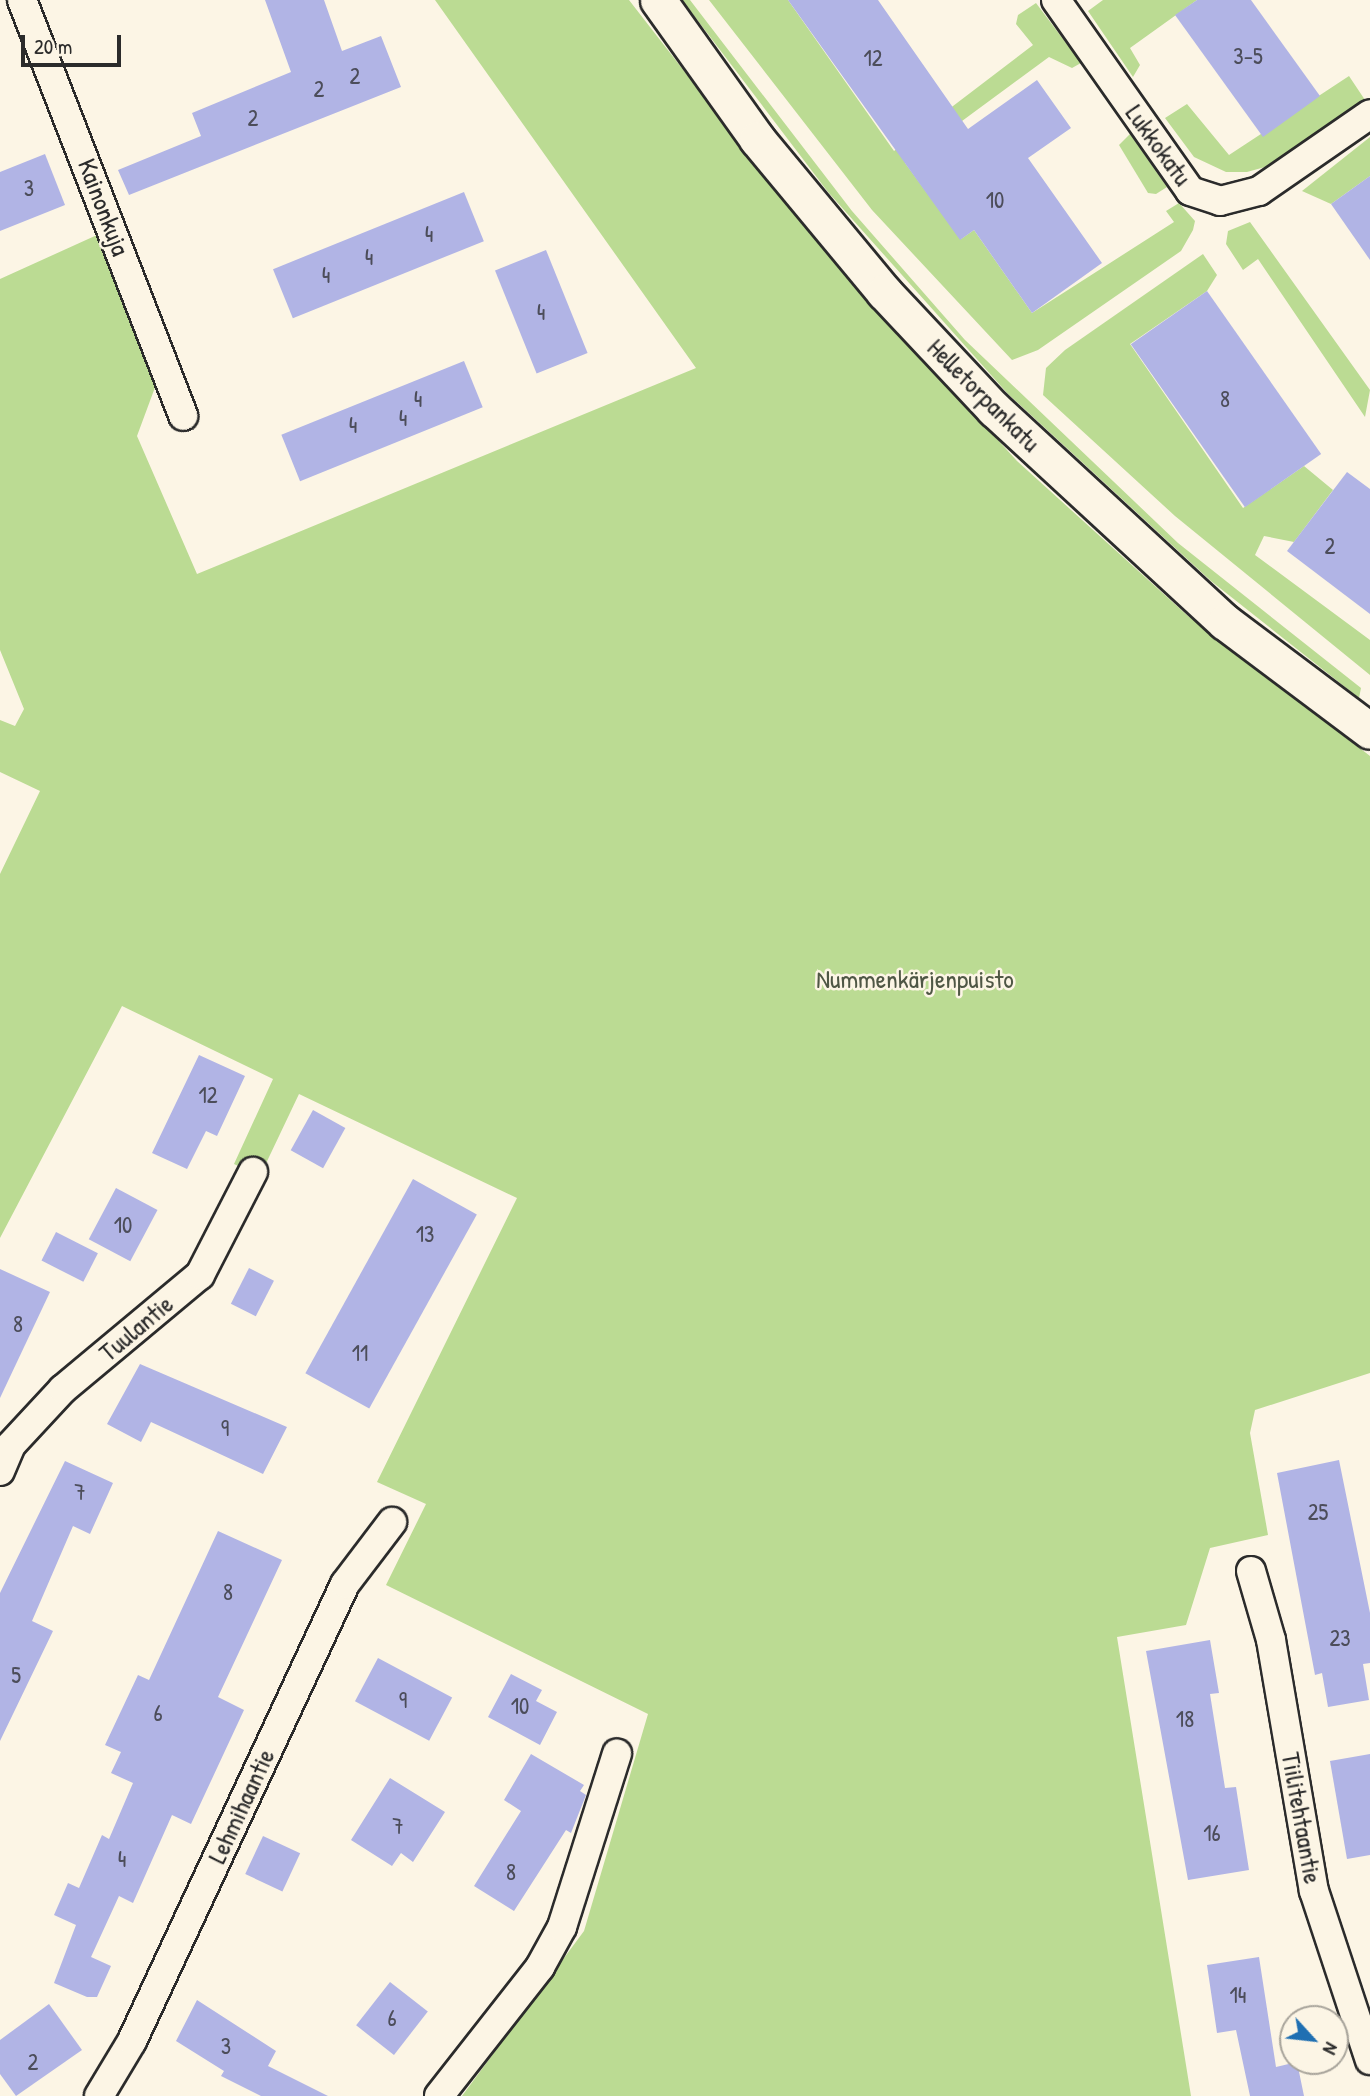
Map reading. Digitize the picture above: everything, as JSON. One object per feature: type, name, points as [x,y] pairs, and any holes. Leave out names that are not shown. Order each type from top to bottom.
[{"type":"street","name":"Kainonkuja","points":[[22,0],[183,416]]},
{"type":"street","name":"Helletorpankatu","points":[[658,0],[757,139],[884,292],[994,410],[1225,622],[1370,731]]},
{"type":"street","name":"Lukkokatu","points":[[1056,0],[1190,191],[1220,201],[1259,191],[1370,114]]},
{"type":"street","name":"Tuulantie","points":[[0,1471],[11,1445],[63,1388],[200,1275],[253,1172]]},
{"type":"street","name":"Lehmihaantie","points":[[99,2096],[132,2041],[345,1584],[392,1522]]},
{"type":"street","name":"Tiilitehtaantie","points":[[1251,1571],[1271,1640],[1314,1891],[1370,2060]]},
{"type":"street","points":[[439,2096],[540,1967],[562,1927],[617,1754]]},
{"type":"green space","name":"Nummenkärjenpuisto","points":[[435,0],[629,0],[812,236],[1017,461],[1188,616],[1370,756],[1370,1373],[1255,1410],[1250,1433],[1268,1535],[1210,1548],[1186,1625],[1117,1637],[1191,2096],[462,2096],[584,1931],[648,1714],[386,1585],[426,1504],[377,1482],[517,1198],[299,1094],[260,1176],[234,1164],[273,1079],[122,1006],[0,1238],[0,874],[40,791],[0,772],[0,720],[15,726],[24,709],[0,650],[0,279],[97,235],[157,382],[137,436],[197,574],[696,368]]},
{"type":"green space","points":[[682,0],[690,0],[852,211],[965,340],[1178,543],[1361,688],[1359,698],[1211,581],[1008,394],[828,192]]},
{"type":"green space","points":[[709,0],[788,0],[894,151],[1033,45],[1016,24],[1018,15],[1036,3],[1081,63],[1072,68],[1049,57],[905,163],[961,239],[974,230],[1032,313],[1174,222],[1166,211],[1179,203],[1195,221],[1193,230],[1181,251],[1038,350],[1012,360],[872,210]]},
{"type":"green space","points":[[1103,0],[1197,0],[1130,48],[1140,65],[1133,77],[1088,11]]},
{"type":"green space","points":[[1349,76],[1365,100],[1265,167],[1247,172],[1226,172],[1194,157],[1165,118],[1187,104],[1229,155]]},
{"type":"green space","points":[[1130,134],[1167,187],[1156,194],[1148,193],[1119,145]]},
{"type":"green space","points":[[1370,137],[1370,176],[1331,204],[1302,191]]},
{"type":"green space","points":[[1250,222],[1370,390],[1365,417],[1258,259],[1243,270],[1226,244],[1228,231]]},
{"type":"green space","points":[[1203,254],[1217,275],[1207,291],[1130,344],[1243,508],[1304,466],[1333,490],[1294,542],[1264,536],[1255,555],[1370,640],[1370,675],[1175,516],[1043,395],[1046,368],[1065,350]]},
{"type":"building","points":[[265,0],[324,0],[342,51],[381,36],[401,87],[129,195],[118,170],[201,136],[192,113],[291,72]]},
{"type":"building","points":[[788,0],[878,0],[968,129],[1037,80],[1071,128],[1028,158],[1102,263],[1032,313],[974,230],[960,240]]},
{"type":"building","points":[[1197,0],[1251,0],[1320,96],[1263,137],[1175,15]]},
{"type":"building","points":[[45,154],[65,205],[0,231],[0,172]]},
{"type":"building","points":[[1370,176],[1370,260],[1331,204]]},
{"type":"building","points":[[464,192],[484,241],[293,318],[273,269]]},
{"type":"building","points":[[546,250],[588,353],[537,374],[495,271]]},
{"type":"building","points":[[1207,291],[1321,454],[1245,507],[1131,344]]},
{"type":"building","points":[[464,361],[483,407],[300,481],[281,435]]},
{"type":"building","points":[[1347,472],[1370,489],[1370,614],[1287,551]]},
{"type":"building","points":[[199,1055],[245,1076],[217,1136],[206,1131],[187,1169],[152,1153]]},
{"type":"building","points":[[313,1110],[345,1128],[323,1168],[291,1150]]},
{"type":"building","points":[[413,1179],[477,1214],[369,1409],[305,1373]]},
{"type":"building","points":[[116,1188],[157,1210],[130,1261],[89,1239]]},
{"type":"building","points":[[56,1232],[98,1253],[83,1282],[41,1261]]},
{"type":"building","points":[[249,1268],[274,1281],[256,1316],[231,1304]]},
{"type":"building","points":[[0,1269],[50,1292],[0,1398]]},
{"type":"building","points":[[140,1364],[287,1427],[263,1474],[151,1422],[141,1442],[107,1424]]},
{"type":"building","points":[[1339,1460],[1370,1613],[1370,1663],[1363,1664],[1369,1700],[1328,1707],[1322,1673],[1315,1675],[1277,1473]]},
{"type":"building","points":[[65,1461],[113,1483],[90,1534],[73,1526],[32,1621],[53,1631],[0,1741],[0,1593]]},
{"type":"building","points":[[218,1531],[282,1560],[218,1697],[244,1710],[191,1824],[172,1815],[133,1903],[119,1896],[91,1957],[111,1966],[97,1997],[87,1997],[54,1983],[76,1925],[54,1915],[68,1883],[79,1888],[102,1835],[109,1839],[133,1783],[111,1773],[121,1752],[105,1745],[138,1675],[149,1680]]},
{"type":"building","points":[[1210,1640],[1219,1693],[1210,1694],[1225,1788],[1236,1787],[1249,1870],[1188,1880],[1146,1651]]},
{"type":"building","points":[[378,1658],[452,1697],[429,1741],[355,1701]]},
{"type":"building","points":[[511,1674],[542,1690],[536,1701],[557,1712],[540,1745],[488,1717]]},
{"type":"building","points":[[531,1754],[584,1785],[580,1791],[586,1795],[571,1833],[566,1830],[514,1911],[474,1886],[521,1811],[504,1800]]},
{"type":"building","points":[[1370,1754],[1370,1855],[1347,1859],[1330,1761]]},
{"type":"building","points":[[390,1778],[445,1812],[413,1862],[401,1853],[392,1866],[351,1840]]},
{"type":"building","points":[[263,1836],[300,1853],[282,1891],[245,1874]]},
{"type":"building","points":[[1259,1957],[1276,2067],[1279,2066],[1279,2075],[1300,2075],[1304,2096],[1250,2096],[1236,2030],[1217,2033],[1207,1965]]},
{"type":"building","points":[[390,1982],[428,2012],[394,2055],[356,2025]]},
{"type":"building","points":[[197,2000],[276,2051],[268,2066],[328,2096],[261,2096],[221,2076],[224,2071],[176,2041]]},
{"type":"building","points":[[49,2004],[82,2050],[16,2096],[0,2074],[0,2040]]}]
